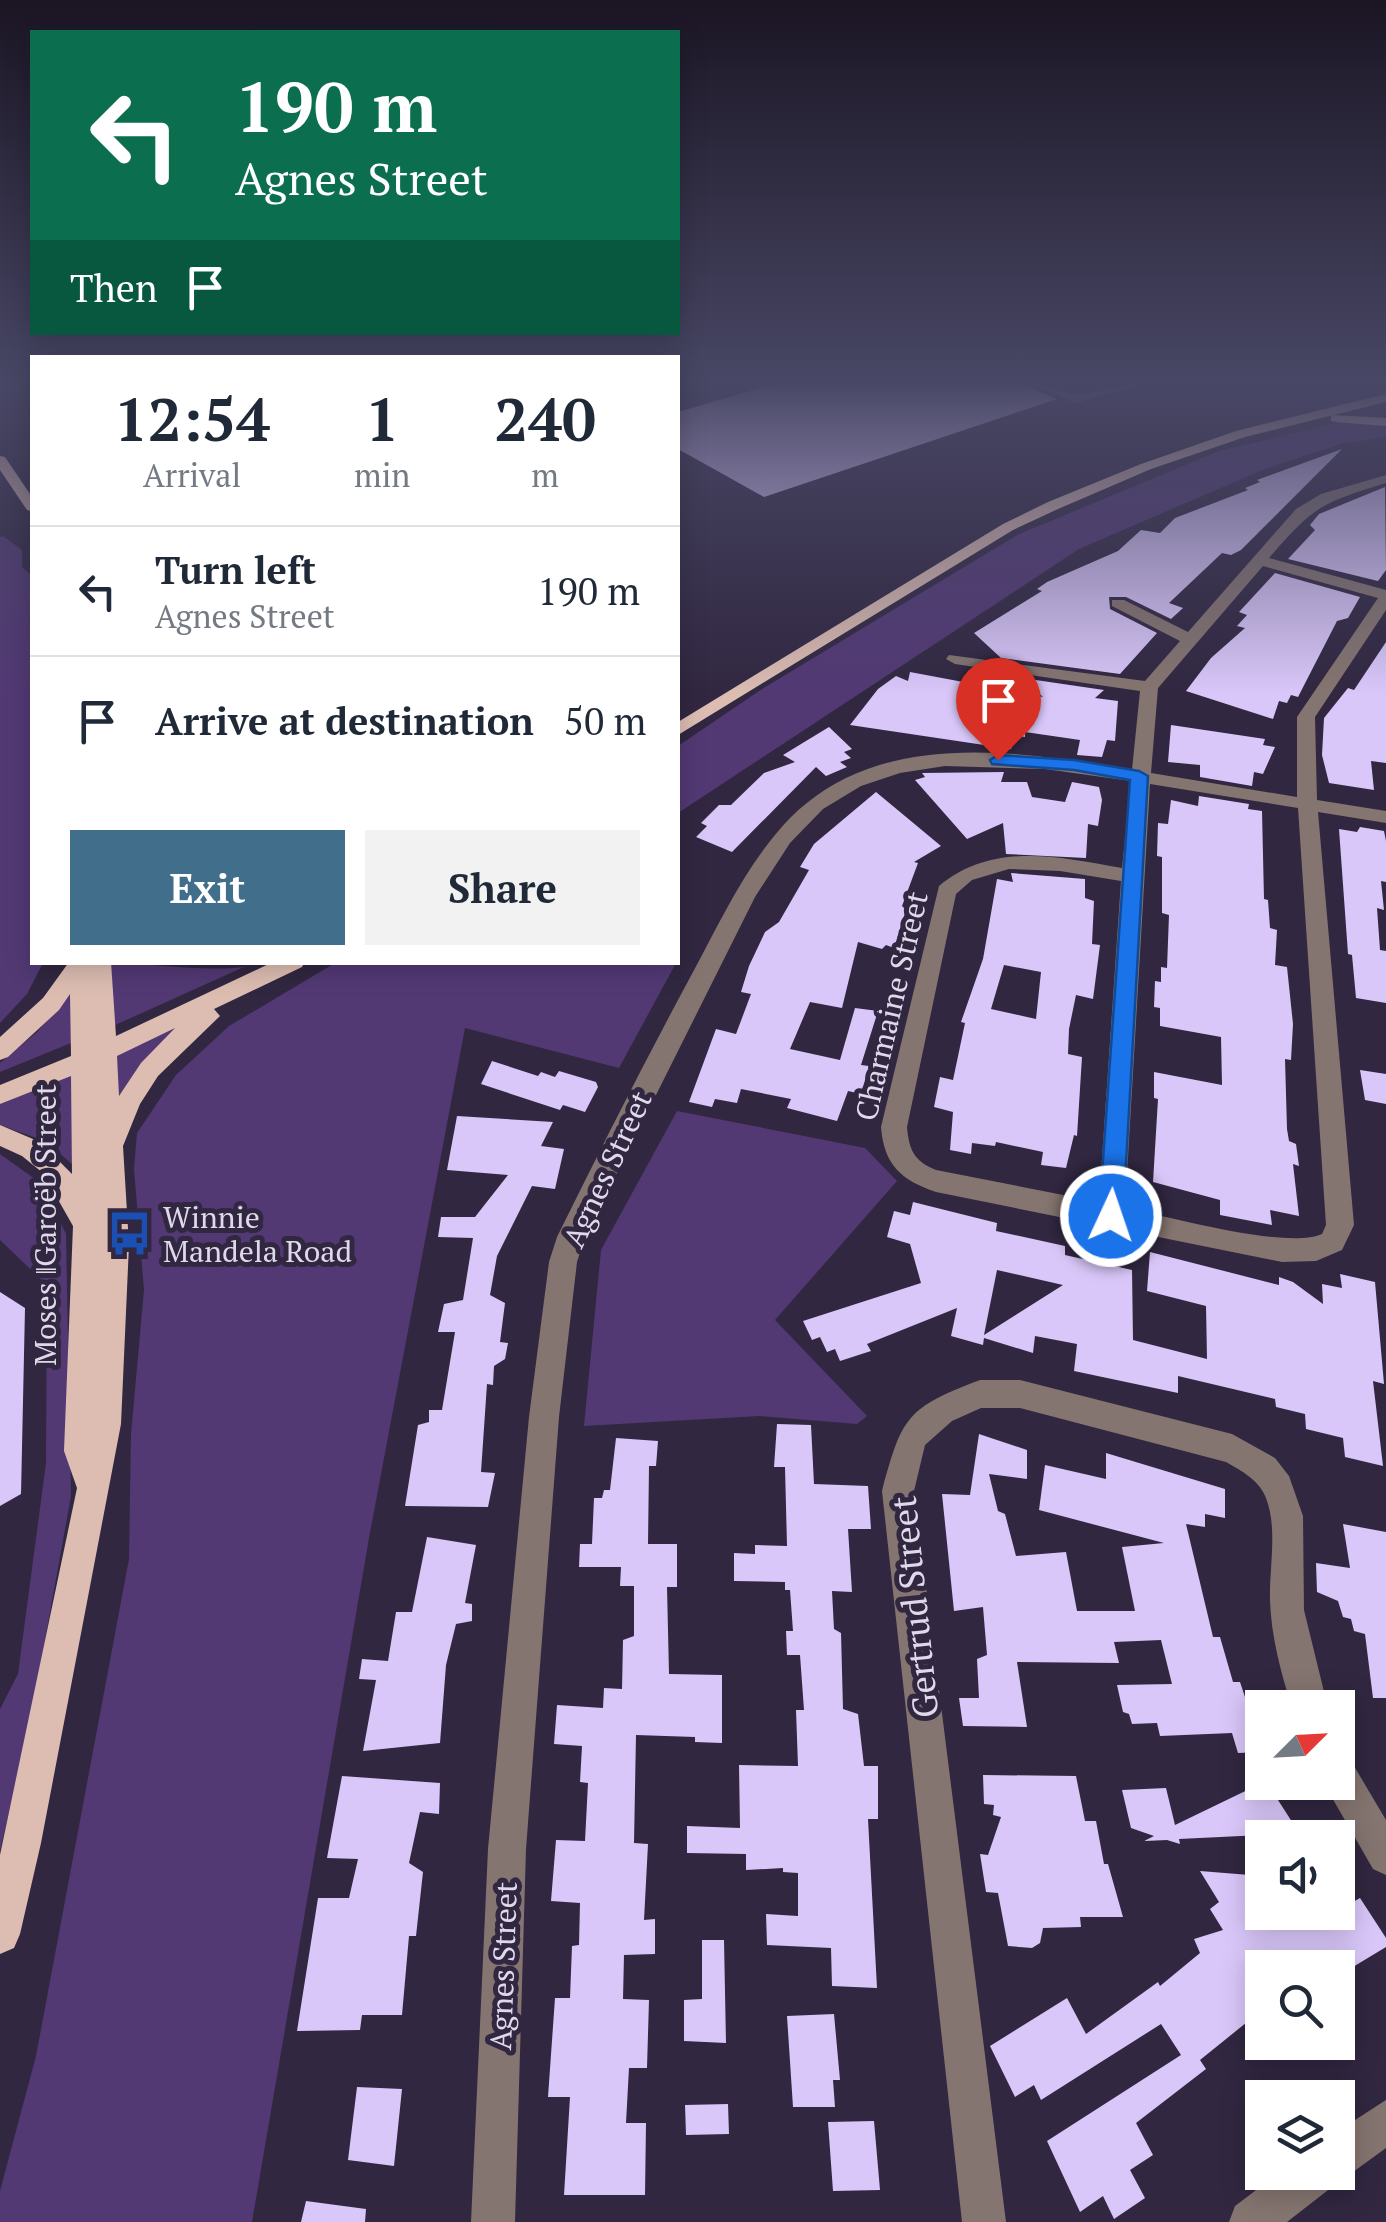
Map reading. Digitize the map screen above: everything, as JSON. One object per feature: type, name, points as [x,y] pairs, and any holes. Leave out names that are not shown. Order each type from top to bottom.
[{"type":"main road","points":[[680,729],[1008,526],[1094,488]]},
{"type":"main road","points":[[0,1052],[51,1004],[79,965]]},
{"type":"main road","name":"Moses ǁGaroëb Street","points":[[0,1934],[22,1843],[106,1424],[114,1333],[111,1148],[92,1050],[81,965]]},
{"type":"main road","name":"Moses ǁGaroëb Street","points":[[92,1486],[80,1451],[92,1050],[100,965]]},
{"type":"main road","points":[[0,1094],[280,965]]},
{"type":"main road","points":[[111,1148],[131,1097],[173,1042],[280,965]]},
{"type":"main road","points":[[0,1080],[92,1050]]},
{"type":"main road","points":[[0,1135],[59,1170],[85,1227]]},
{"type":"street","points":[[1111,1216],[1139,776],[1149,687],[1188,638],[1313,503],[1360,488]]},
{"type":"street","points":[[1260,560],[1386,596],[1306,717],[1311,804]]},
{"type":"street","points":[[1118,603],[1188,638]]},
{"type":"street","points":[[955,659],[1149,687]]},
{"type":"street","name":"Agnes Street","points":[[494,2222],[507,1849],[544,1417],[560,1283],[571,1237],[684,1010],[761,867],[787,832],[819,802],[853,783],[909,764],[967,760],[1074,765],[1386,817]]},
{"type":"street","name":"Charmaine Street","points":[[1132,876],[1016,862],[982,866],[959,877],[946,891],[894,1128],[894,1150],[904,1167],[917,1176],[1282,1250],[1316,1249],[1332,1242],[1340,1225],[1311,804]]},
{"type":"street","name":"Gertrud Street","points":[[984,2222],[898,1491],[912,1437],[941,1411],[980,1394],[1020,1394],[1232,1448],[1258,1464],[1278,1486],[1286,1513],[1288,1610],[1304,1690]]},
{"type":"street","points":[[1353,1800],[1386,1856]]},
{"type":"street","points":[[1355,2144],[1386,2120]]},
{"type":"street","points":[[1250,2222],[1293,2190]]},
{"type":"shaded area","points":[[1131,488],[1221,488],[1079,549],[680,812],[680,745],[762,689],[1019,534]]},
{"type":"shaded area","points":[[0,537],[22,550],[22,567],[30,574],[30,965],[42,965],[27,994],[0,1023]]},
{"type":"shaded area","points":[[108,965],[244,967],[113,1026]]},
{"type":"shaded area","points":[[332,965],[675,965],[619,1068],[465,1028],[369,1538],[252,2222],[0,2222],[0,2191],[36,2056],[129,1559],[131,1434],[144,1290],[134,1169],[137,1133],[176,1075],[229,1026]]},
{"type":"shaded area","points":[[72,989],[71,1043],[0,1072],[0,1063],[37,1032]]},
{"type":"shaded area","points":[[187,1021],[148,1057],[118,1097],[112,1055]]},
{"type":"shaded area","points":[[73,1072],[72,1164],[45,1141],[0,1125],[0,1101]]},
{"type":"shaded area","points":[[677,1111],[865,1148],[897,1181],[775,1320],[867,1416],[857,1424],[759,1416],[584,1426],[601,1250]]},
{"type":"shaded area","points":[[0,1154],[42,1184],[66,1234],[71,1496],[31,1717],[0,1851],[0,1709],[18,1674],[46,1463],[47,1285],[0,1240]]},
{"type":"building","points":[[747,488],[792,488],[764,497]]},
{"type":"building","points":[[1245,488],[1303,488],[1241,550],[1231,555],[1222,553],[1169,603],[1183,608],[1171,619],[1126,597],[1109,597],[1110,609],[1157,633],[1120,674],[1001,658],[974,633],[1042,591],[1037,589],[1047,582],[1118,551],[1141,530],[1160,533],[1175,518],[1248,490]]},
{"type":"building","points":[[1385,488],[1386,570],[1378,581],[1288,559],[1315,530],[1310,525],[1319,514]]},
{"type":"building","points":[[1275,573],[1360,597],[1348,618],[1337,621],[1298,697],[1291,695],[1287,703],[1279,701],[1273,719],[1186,691],[1211,658],[1245,628],[1237,626],[1247,615],[1239,612]]},
{"type":"building","points":[[1386,642],[1386,763],[1371,761],[1374,790],[1329,783],[1322,755],[1324,718],[1348,688],[1354,690]]},
{"type":"building","points":[[910,672],[1043,697],[1022,678],[1104,690],[1095,698],[1118,701],[1115,741],[1107,740],[1102,757],[1077,755],[1080,740],[1025,732],[1025,737],[1015,735],[1011,749],[850,725],[878,689],[896,676],[908,681]]},
{"type":"building","points":[[1171,725],[1265,739],[1263,745],[1275,747],[1263,774],[1254,772],[1252,786],[1200,777],[1200,765],[1168,762]]},
{"type":"building","points":[[829,727],[852,749],[844,752],[851,758],[840,762],[847,767],[826,776],[816,767],[732,852],[696,837],[707,826],[701,823],[719,805],[731,805],[764,773],[795,762],[783,755]]},
{"type":"building","points":[[1004,772],[1001,782],[1027,782],[1032,797],[1065,802],[1072,782],[1099,787],[1102,800],[1098,826],[1088,824],[1086,858],[1006,854],[1003,823],[967,839],[915,780],[925,777],[922,773]]},
{"type":"building","points":[[876,792],[941,846],[914,862],[918,863],[902,906],[906,910],[894,948],[858,942],[842,1008],[810,1002],[790,1049],[840,1060],[855,1008],[878,1011],[861,1065],[869,1066],[861,1094],[848,1091],[837,1121],[787,1108],[791,1099],[741,1089],[737,1103],[715,1099],[712,1107],[689,1102],[716,1029],[736,1034],[751,994],[741,992],[749,966],[765,932],[779,922],[809,870],[800,867],[814,844]]},
{"type":"building","points":[[1199,796],[1249,804],[1248,809],[1262,811],[1264,899],[1268,900],[1270,928],[1277,930],[1275,965],[1287,967],[1293,1024],[1291,1060],[1285,1059],[1287,1129],[1289,1141],[1296,1144],[1299,1166],[1293,1164],[1299,1216],[1270,1210],[1272,1225],[1220,1215],[1220,1200],[1153,1182],[1158,1099],[1154,1098],[1154,1072],[1222,1085],[1221,1037],[1160,1026],[1160,1008],[1154,1007],[1155,981],[1161,982],[1161,967],[1167,968],[1169,915],[1162,913],[1158,823],[1168,824],[1171,800],[1198,806]]},
{"type":"building","points":[[1360,827],[1384,831],[1386,841],[1386,882],[1381,881],[1384,910],[1377,908],[1380,950],[1386,951],[1386,1003],[1356,998],[1352,955],[1348,954],[1339,829],[1357,832]]},
{"type":"building","points":[[1011,873],[1085,879],[1085,898],[1094,901],[1092,944],[1100,945],[1093,999],[1076,995],[1069,1029],[1068,1054],[1082,1057],[1077,1136],[1074,1135],[1066,1168],[1041,1165],[1043,1152],[996,1142],[995,1146],[972,1143],[971,1154],[950,1150],[953,1112],[934,1107],[940,1077],[953,1080],[965,1023],[961,1022],[983,959],[997,879],[1013,882]],"holes":[[[1004,965],[1041,972],[1036,1019],[991,1009]]]},
{"type":"building","points":[[492,1061],[538,1076],[541,1072],[555,1077],[559,1071],[596,1082],[598,1087],[585,1112],[563,1105],[560,1110],[481,1084]]},
{"type":"building","points":[[1360,1070],[1386,1074],[1386,1104],[1365,1100]]},
{"type":"building","points":[[457,1116],[553,1122],[541,1146],[564,1149],[555,1189],[532,1186],[497,1256],[490,1295],[505,1303],[500,1342],[508,1343],[505,1359],[494,1366],[493,1385],[487,1384],[481,1472],[495,1473],[488,1507],[405,1506],[418,1425],[429,1422],[429,1410],[442,1410],[455,1332],[438,1332],[444,1304],[463,1300],[473,1238],[438,1237],[441,1217],[475,1217],[508,1175],[447,1170]]},
{"type":"building","points":[[913,1202],[997,1223],[996,1231],[1065,1246],[1065,1255],[1132,1270],[1133,1340],[1207,1359],[1206,1306],[1147,1291],[1150,1252],[1279,1285],[1279,1277],[1293,1282],[1323,1304],[1322,1284],[1342,1288],[1340,1274],[1375,1282],[1384,1384],[1373,1381],[1383,1466],[1345,1457],[1343,1438],[1306,1429],[1305,1414],[1276,1407],[1275,1399],[1178,1376],[1178,1393],[1074,1371],[1077,1344],[1035,1336],[1033,1353],[984,1338],[983,1345],[951,1336],[957,1308],[867,1344],[871,1351],[840,1361],[835,1349],[827,1352],[820,1337],[812,1340],[803,1321],[921,1283],[910,1244],[887,1237],[894,1211],[910,1215]],"holes":[[[997,1270],[1063,1285],[984,1335]]]},
{"type":"building","points":[[0,1292],[25,1308],[21,1494],[0,1506]]},
{"type":"building","points":[[777,1424],[811,1425],[814,1484],[868,1486],[871,1529],[848,1529],[852,1592],[832,1591],[834,1629],[841,1633],[843,1709],[858,1714],[864,1766],[878,1766],[878,1819],[868,1819],[877,1988],[832,1986],[831,1948],[767,1945],[766,1914],[798,1916],[798,1873],[783,1872],[783,1868],[746,1870],[746,1854],[687,1853],[687,1826],[740,1828],[739,1765],[798,1766],[796,1710],[804,1710],[800,1655],[787,1655],[786,1631],[793,1631],[790,1590],[785,1590],[785,1582],[734,1581],[734,1553],[755,1554],[755,1545],[787,1546],[785,1467],[774,1467]]},
{"type":"building","points":[[979,1434],[1027,1450],[1027,1479],[989,1474],[998,1511],[1005,1514],[1016,1556],[1066,1552],[1077,1611],[1135,1611],[1122,1547],[1164,1543],[1039,1510],[1045,1465],[1106,1479],[1106,1453],[1225,1489],[1225,1518],[1205,1514],[1205,1527],[1186,1524],[1213,1637],[1220,1637],[1233,1682],[1240,1682],[1245,1697],[1245,1753],[1238,1753],[1232,1733],[1160,1736],[1157,1723],[1132,1724],[1129,1714],[1123,1712],[1117,1685],[1172,1684],[1161,1640],[1114,1642],[1119,1663],[1017,1662],[1027,1727],[963,1726],[959,1698],[979,1698],[977,1659],[987,1655],[983,1607],[954,1611],[942,1494],[970,1495]]},
{"type":"building","points":[[616,1438],[658,1441],[656,1466],[649,1466],[648,1544],[677,1544],[677,1587],[667,1587],[669,1674],[722,1675],[722,1743],[695,1742],[695,1737],[636,1735],[634,1843],[648,1844],[644,1920],[655,1919],[655,1954],[624,1955],[623,1999],[649,2000],[647,2068],[629,2068],[626,2123],[646,2123],[645,2195],[564,2195],[570,2097],[548,2097],[555,1998],[570,1998],[572,1946],[579,1945],[580,1903],[551,1901],[556,1840],[585,1841],[588,1783],[580,1782],[582,1746],[554,1744],[557,1705],[603,1708],[604,1688],[622,1689],[623,1640],[634,1636],[634,1586],[620,1586],[621,1567],[579,1567],[580,1544],[592,1544],[594,1498],[602,1498],[604,1490],[610,1490]]},
{"type":"building","points":[[1343,1524],[1386,1532],[1386,1698],[1373,1698],[1365,1634],[1354,1631],[1351,1619],[1343,1617],[1338,1601],[1317,1592],[1316,1563],[1350,1568]]},
{"type":"building","points":[[427,1537],[476,1545],[465,1603],[472,1604],[472,1621],[456,1624],[446,1665],[440,1743],[363,1751],[376,1680],[359,1679],[362,1659],[388,1661],[396,1612],[412,1612]]},
{"type":"building","points":[[983,1775],[1076,1776],[1085,1821],[1096,1821],[1104,1864],[1108,1864],[1123,1917],[1080,1917],[1081,1927],[1043,1928],[1040,1943],[1032,1948],[1008,1946],[998,1893],[986,1892],[980,1854],[988,1855],[1001,1817],[993,1815],[994,1805],[984,1804]]},
{"type":"building","points":[[342,1776],[440,1783],[439,1814],[420,1812],[409,1863],[423,1872],[416,1936],[409,1936],[402,2015],[362,2015],[360,2030],[297,2031],[318,1898],[349,1898],[358,1859],[327,1858]]},
{"type":"building","points":[[1166,1788],[1175,1825],[1245,1791],[1245,1800],[1278,1800],[1291,1820],[1245,1820],[1245,1836],[1179,1839],[1180,1844],[1144,1841],[1154,1836],[1131,1828],[1122,1790]]},
{"type":"building","points":[[1200,1871],[1245,1875],[1245,1930],[1355,1930],[1355,1901],[1360,1898],[1386,1938],[1386,1947],[1355,1966],[1355,1950],[1245,1950],[1245,2024],[1200,2060],[1206,2069],[1136,2123],[1153,2155],[1130,2170],[1145,2198],[1114,2219],[1103,2196],[1080,2212],[1047,2141],[1181,2055],[1161,2024],[1041,2100],[1034,2085],[1015,2097],[990,2046],[1067,1998],[1086,2034],[1158,1982],[1160,1986],[1200,1953],[1194,1939],[1223,1930],[1210,1909],[1219,1902]]},
{"type":"building","points":[[702,1940],[724,1940],[726,2043],[684,2041],[684,2000],[702,1999]]},
{"type":"building","points":[[834,2014],[840,2080],[833,2080],[835,2107],[793,2107],[787,2016]]},
{"type":"building","points":[[357,2087],[402,2089],[394,2166],[348,2160]]},
{"type":"building","points":[[728,2104],[729,2134],[686,2135],[685,2105]]},
{"type":"building","points":[[874,2121],[880,2190],[833,2191],[828,2122]]},
{"type":"building","points":[[306,2201],[366,2209],[365,2222],[301,2222]]},
{"type":"place","name":"Winnie Mandela Road","points":[[130,1234]]},
{"type":"route","points":[[998,760],[1074,765],[1139,776],[1111,1216]]}]
